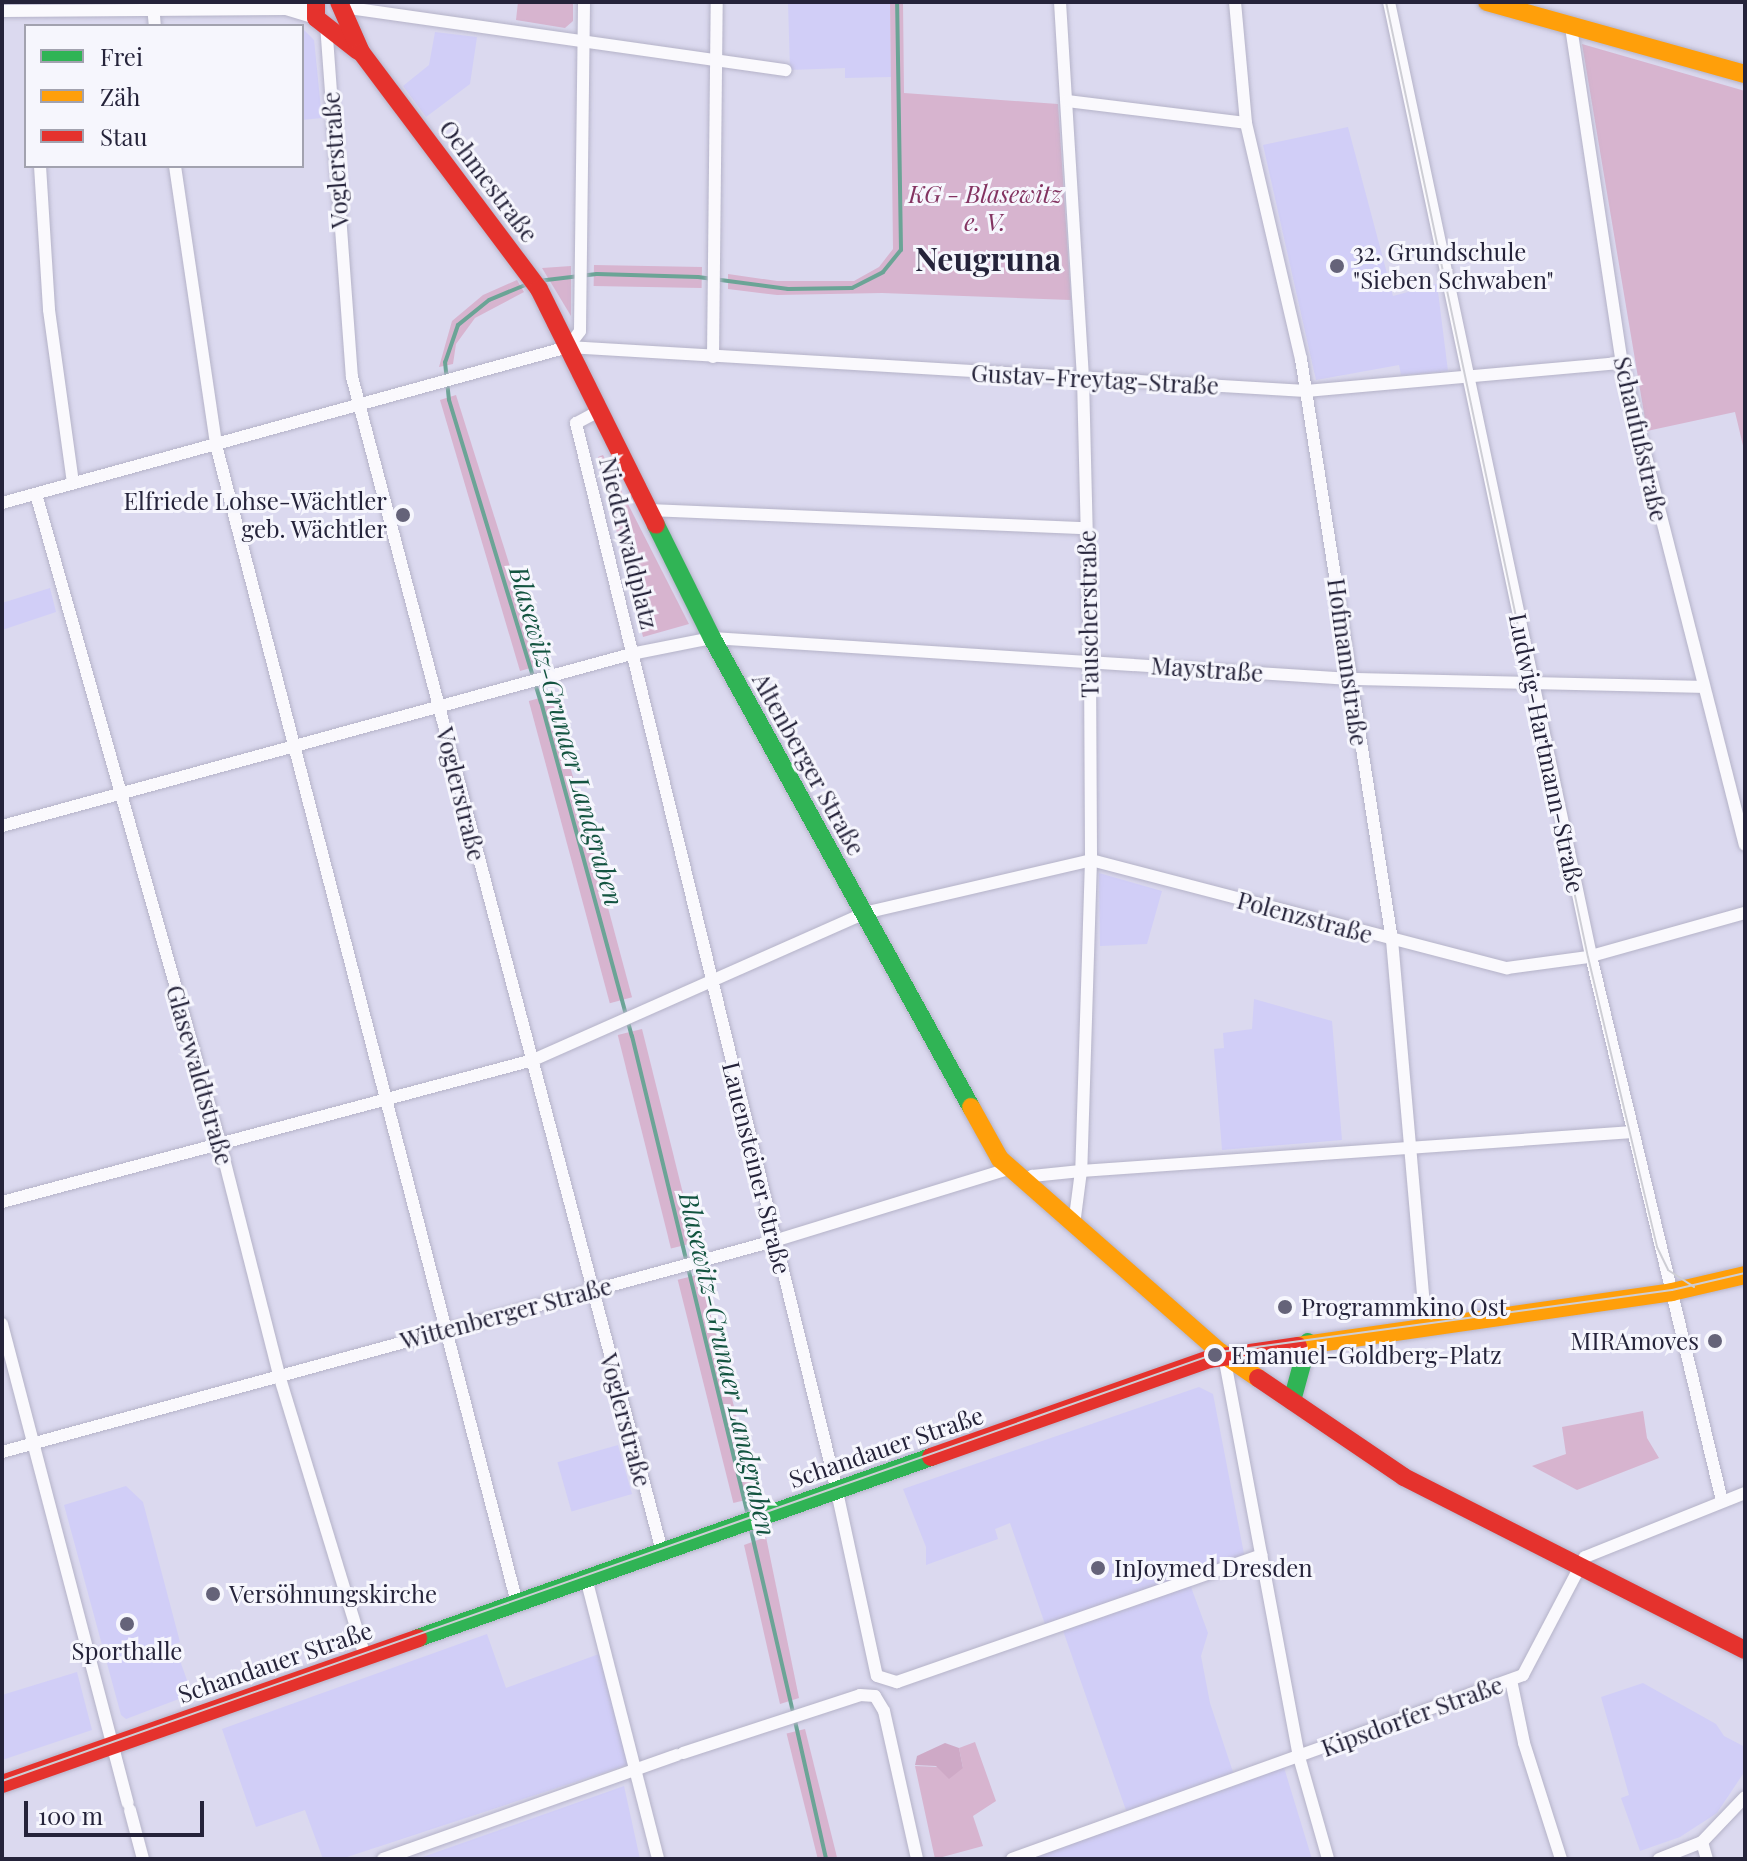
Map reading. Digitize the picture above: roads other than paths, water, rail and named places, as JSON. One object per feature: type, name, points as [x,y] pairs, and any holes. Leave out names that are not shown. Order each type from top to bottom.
[{"type":"main road","points":[[1487,2],[1745,74]]},
{"type":"main road","name":"Oehmestraße","points":[[328,12],[361,43],[361,52],[539,289],[568,347]]},
{"type":"main road","name":"Niederwaldplatz","points":[[568,347],[712,638]]},
{"type":"main road","name":"Altenberger Straße","points":[[712,638],[1008,1169],[1224,1356],[1404,1477],[1745,1650]]},
{"type":"main road","name":"Schandauer Straße","points":[[2,1784],[837,1489],[1224,1356],[1672,1292],[1745,1275]]},
{"type":"main road","points":[[1292,1401],[1308,1342]]},
{"type":"street","points":[[2,503],[568,347],[580,331],[584,2]]},
{"type":"street","points":[[713,357],[717,2]]},
{"type":"street","name":"Tauscherstraße","points":[[1060,2],[1083,378],[1090,661],[1091,860],[1081,1171],[1074,1225]]},
{"type":"street","name":"Hofmannstraße","points":[[1235,2],[1246,123],[1306,391],[1392,940],[1426,1327]]},
{"type":"street","name":"Ludwig-Hartmann-Straße","points":[[1389,2],[1591,956],[1722,1501]]},
{"type":"street","points":[[2,11],[37,6],[153,6],[328,12],[584,40],[786,70]]},
{"type":"street","name":"Voglerstraße","points":[[328,12],[329,73],[352,377],[533,1060],[590,1289],[662,1551]]},
{"type":"street","name":"Schaufußstraße","points":[[1571,27],[1622,363],[1701,687],[1745,845]]},
{"type":"street","points":[[1067,101],[1246,123]]},
{"type":"street","points":[[40,168],[49,310],[73,483]]},
{"type":"street","points":[[175,168],[216,445],[517,1603]]},
{"type":"street","name":"Gustav-Freytag-Straße","points":[[568,347],[1306,391],[1467,381],[1622,363]]},
{"type":"street","name":"Niederwaldplatz","points":[[599,411],[576,423],[631,654],[712,638]]},
{"type":"street","name":"Glasewaldtstraße","points":[[36,494],[220,1143],[279,1375],[365,1656]]},
{"type":"street","points":[[649,510],[1086,528]]},
{"type":"street","name":"Maystraße","points":[[712,638],[1351,679],[1701,687]]},
{"type":"street","points":[[2,826],[631,654]]},
{"type":"street","name":"Lauensteiner Straße","points":[[631,654],[882,1681],[897,1682],[1261,1555]]},
{"type":"street","name":"Polenzstraße","points":[[2,1202],[533,1060],[864,913],[1091,860],[1507,968],[1536,968],[1591,956],[1745,913]]},
{"type":"street","points":[[1022,1182],[1032,1176],[1081,1171],[1633,1132]]},
{"type":"street","name":"Wittenberger Straße","points":[[2,1452],[774,1241],[1008,1169]]},
{"type":"street","points":[[2,1324],[143,1859]]},
{"type":"street","points":[[1224,1356],[1299,1757],[1328,1859]]},
{"type":"street","name":"Kipsdorfer Straße","points":[[1012,1859],[1523,1675],[1585,1557],[1745,1493]]},
{"type":"street","points":[[586,1578],[638,1768],[658,1859]]},
{"type":"street","points":[[1511,1680],[1524,1743],[1561,1859]]},
{"type":"street","points":[[383,1859],[638,1768],[860,1695],[875,1696],[884,1711],[917,1859]]},
{"type":"street","points":[[1659,1859],[1702,1842],[1745,1797]]},
{"type":"street","points":[[1702,1842],[1707,1859]]},
{"type":"waterway","name":"Blasewitz‐Grunaer Landgraben","points":[[538,281],[597,274],[698,277],[788,289],[852,288],[883,272],[901,250],[897,2]]},
{"type":"waterway","name":"Blasewitz‐Grunaer Landgraben","points":[[530,283],[489,300],[458,325],[445,362],[449,400],[541,702],[632,1036],[748,1517]]},
{"type":"waterway","name":"Blasewitz‐Grunaer Landgraben","points":[[750,1526],[793,1712]]},
{"type":"waterway","name":"Blasewitz‐Grunaer Landgraben","points":[[795,1721],[826,1859]]},
{"type":"tram line","points":[[1386,2],[1588,957],[1657,1247],[1668,1270],[1694,1287]]},
{"type":"tram line","points":[[2,1781],[1220,1352],[1672,1290],[1745,1273]]},
{"type":"place","name":"32. Grundschule \"Sieben Schwaben\"","points":[[1337,266]]},
{"type":"place","name":"Elfriede Lohse-Wächtler geb. Wächtler","points":[[403,515]]},
{"type":"place","name":"Programmkino Ost","points":[[1285,1307]]},
{"type":"place","name":"MIRAmoves","points":[[1715,1341]]},
{"type":"place","name":"Emanuel-Goldberg-Platz","points":[[1215,1355]]},
{"type":"place","name":"InJoymed Dresden","points":[[1098,1568]]},
{"type":"place","name":"Versöhnungskirche","points":[[213,1594]]},
{"type":"place","name":"Sporthalle","points":[[127,1624]]},
{"type":"district","name":"Neugruna","points":[[988,258]]},
{"type":"park label","name":"KG - Blasewitz e. V.","points":[[985,208]]}]
